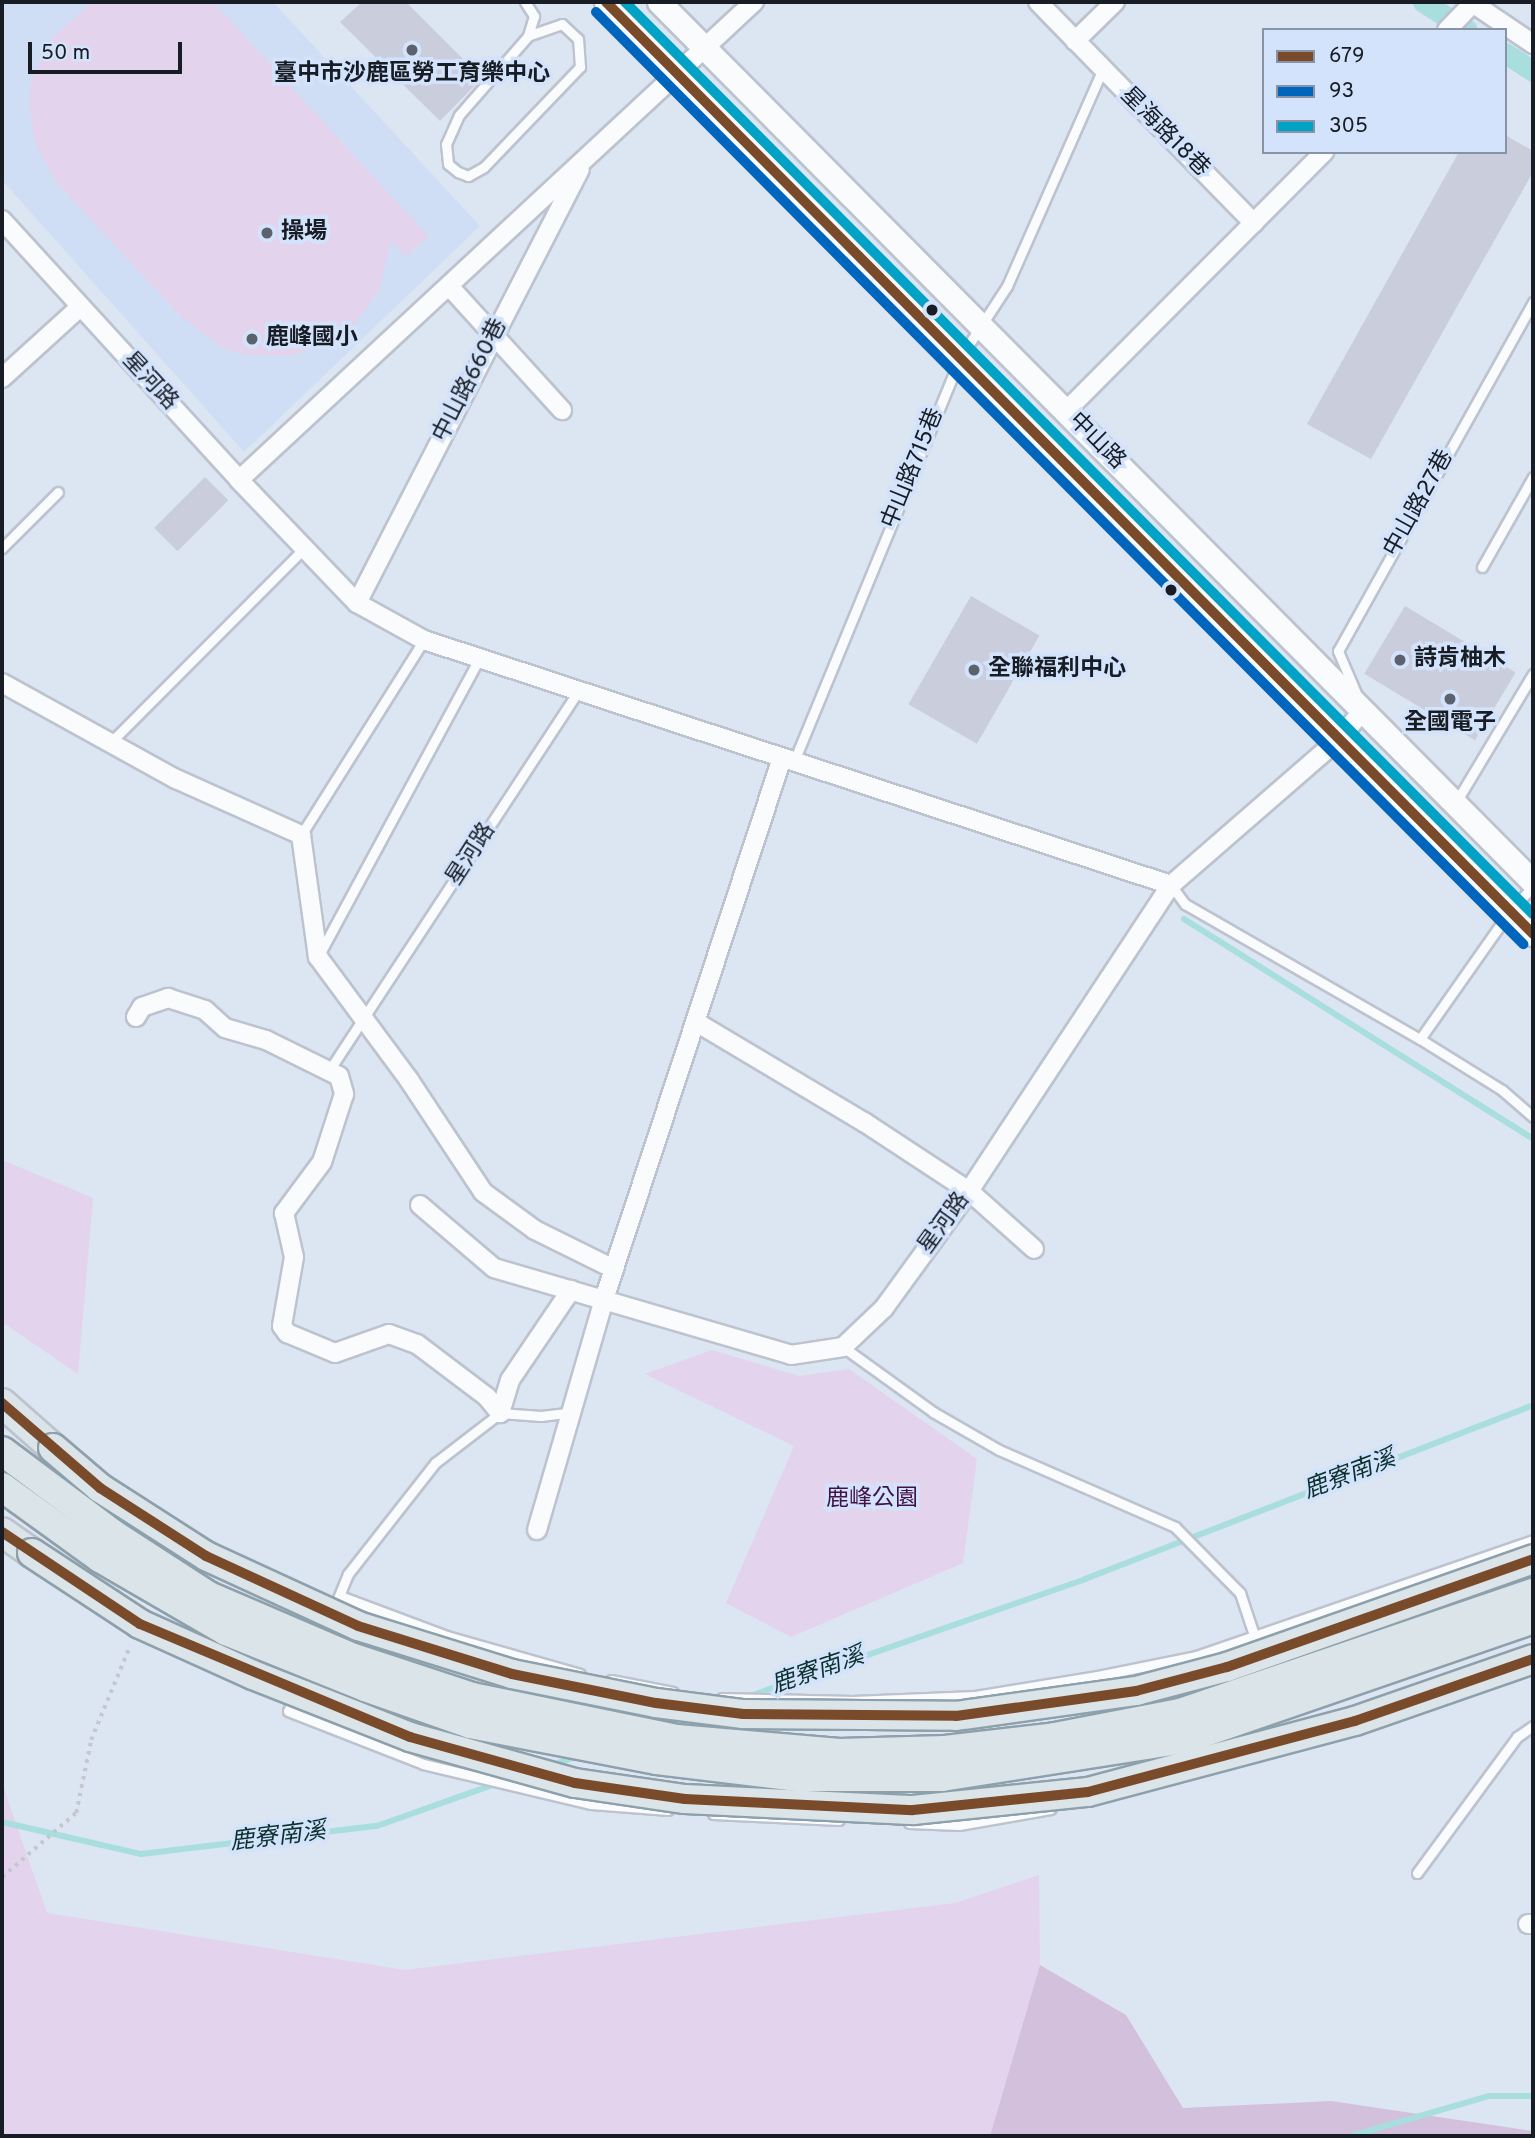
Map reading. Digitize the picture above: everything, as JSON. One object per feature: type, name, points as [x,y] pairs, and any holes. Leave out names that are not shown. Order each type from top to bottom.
[{"type":"main road","points":[[2,1404],[100,1488],[206,1556],[358,1626],[512,1674],[656,1703],[743,1714],[956,1716],[1136,1691],[1227,1667],[1533,1559]]},
{"type":"main road","points":[[2,1451],[113,1534],[209,1596],[348,1656],[472,1697],[677,1740],[839,1753],[945,1751],[1055,1737],[1180,1713],[1533,1593]]},
{"type":"main road","points":[[2,1487],[100,1558],[226,1631],[365,1687],[470,1724],[657,1760],[798,1777],[942,1777],[1185,1739],[1533,1619]]},
{"type":"main road","points":[[2,1532],[140,1624],[253,1675],[410,1737],[575,1783],[685,1799],[914,1810],[1088,1793],[1354,1721],[1533,1659]]},
{"type":"street","name":"中山路","points":[[606,2],[1533,934]]},
{"type":"street","name":"中山路","points":[[659,2],[1533,884]]},
{"type":"street","name":"中山路660巷","points":[[239,480],[754,2]]},
{"type":"street","name":"星海路18巷","points":[[1038,2],[1102,71],[1254,223]]},
{"type":"street","points":[[1076,41],[1115,2]]},
{"type":"street","points":[[1449,28],[1473,2],[1533,44]]},
{"type":"street","points":[[1066,411],[1322,154]]},
{"type":"street","name":"中山路660巷","points":[[357,603],[585,159]]},
{"type":"street","name":"星河路","points":[[2,220],[239,480],[357,603],[424,640],[1171,885]]},
{"type":"street","points":[[449,286],[562,410]]},
{"type":"street","points":[[2,378],[80,307]]},
{"type":"street","points":[[2,683],[218,800],[301,835],[318,957],[365,1019],[483,1192],[535,1230],[614,1269]]},
{"type":"street","name":"星河路","points":[[843,1347],[884,1308],[969,1191],[1171,885],[1339,739],[1363,710]]},
{"type":"street","points":[[537,1530],[574,1411],[604,1299],[696,1022],[788,760]]},
{"type":"street","points":[[136,1017],[142,1007],[168,998],[205,1010],[225,1028],[266,1040],[339,1076],[344,1094],[322,1162],[284,1213],[294,1257],[282,1326],[287,1333],[335,1353],[389,1334],[416,1344],[487,1397],[500,1413]]},
{"type":"street","points":[[696,1022],[864,1122],[969,1191],[1034,1249]]},
{"type":"street","points":[[420,1205],[494,1268],[791,1355],[843,1347]]},
{"type":"street","points":[[500,1413],[510,1380],[571,1290]]},
{"type":"lane","points":[[525,2],[534,16],[528,36],[459,115],[446,144],[447,164],[458,172],[468,176],[484,167],[580,67],[578,39],[562,24],[528,36]]},
{"type":"lane","name":"中山路715巷","points":[[788,760],[960,358],[1007,286],[1102,71]]},
{"type":"lane","name":"中山路27巷","points":[[1363,710],[1338,651],[1533,302]]},
{"type":"lane","points":[[1482,566],[1533,477]]},
{"type":"lane","points":[[2,546],[58,492]]},
{"type":"lane","points":[[110,743],[305,547]]},
{"type":"lane","points":[[301,835],[424,640]]},
{"type":"lane","points":[[318,957],[479,659]]},
{"type":"lane","points":[[1455,803],[1533,674]]},
{"type":"lane","name":"星河路","points":[[339,1076],[332,1066],[578,691]]},
{"type":"lane","points":[[1420,1039],[1510,911],[1533,884]]},
{"type":"lane","points":[[1171,885],[1185,904],[1420,1039],[1502,1090],[1533,1117]]},
{"type":"lane","points":[[843,1347],[933,1412],[999,1450],[1175,1527],[1240,1593],[1254,1635]]},
{"type":"lane","points":[[574,1411],[541,1416],[500,1413],[435,1463],[348,1574],[288,1711],[423,1764],[591,1804],[683,1811]]},
{"type":"lane","points":[[694,1695],[853,1701],[975,1696],[1196,1656],[1533,1540]]},
{"type":"lane","points":[[340,1596],[447,1636],[589,1675]]},
{"type":"lane","points":[[1296,1749],[1533,1671]]},
{"type":"lane","points":[[602,1678],[680,1693]]},
{"type":"lane","points":[[1418,1873],[1517,1737],[1533,1726]]},
{"type":"lane","points":[[893,1822],[959,1825],[1102,1801]]},
{"type":"lane","points":[[696,1812],[854,1821]]},
{"type":"path","points":[[2,1877],[76,1813],[91,1740],[132,1639]]},
{"type":"shaded area","name":"鹿峰國小","points":[[2,2],[273,2],[480,226],[244,452],[2,180]]},
{"type":"shaded area","points":[[1040,1965],[1126,2015],[1183,2108],[1331,2101],[1533,2131],[1533,2136],[990,2136]]},
{"type":"green space","name":"鹿峰國小","points":[[92,2],[213,2],[428,236],[406,257],[391,241],[379,290],[350,330],[331,342],[289,356],[246,355],[223,348],[182,318],[56,182],[35,144],[29,102],[31,81],[51,39]]},
{"type":"green space","points":[[2,1160],[93,1198],[78,1374],[2,1322]]},
{"type":"green space","name":"鹿峰公園","points":[[712,1350],[799,1376],[849,1369],[977,1459],[963,1563],[791,1637],[726,1603],[794,1446],[645,1374]]},
{"type":"green space","points":[[2,1783],[47,1913],[405,1970],[955,1903],[1039,1875],[1040,1965],[990,2136],[2,2136]]},
{"type":"building","name":"臺中市沙鹿區勞工育樂中心","points":[[362,2],[406,2],[482,78],[440,121],[340,22]]},
{"type":"building","points":[[1507,136],[1533,151],[1533,172],[1371,459],[1307,424],[1458,154],[1507,154]]},
{"type":"building","points":[[205,477],[228,500],[177,551],[154,528]]},
{"type":"building","name":"全聯福利中心","points":[[971,596],[1039,636],[977,744],[908,704]]},
{"type":"building","points":[[1405,606],[1516,672],[1475,740],[1364,674]]},
{"type":"waterway","points":[[1423,2],[1464,28]]},
{"type":"waterway","points":[[1507,54],[1533,71]]},
{"type":"waterway","points":[[1184,919],[1533,1139]]},
{"type":"waterway","name":"鹿寮南溪","points":[[747,1697],[1085,1579],[1533,1405]]},
{"type":"waterway","name":"鹿寮南溪","points":[[664,1725],[687,1717]]},
{"type":"waterway","name":"鹿寮南溪","points":[[548,1766],[578,1756]]},
{"type":"waterway","name":"鹿寮南溪","points":[[2,1822],[141,1854],[377,1826],[498,1783]]},
{"type":"waterway","points":[[1351,2136],[1489,2096],[1533,2096]]},
{"type":"transit line","name":"679","points":[[606,2],[1533,934]]},
{"type":"transit line","name":"305","points":[[625,2],[1533,914]]},
{"type":"transit line","name":"93","points":[[596,12],[1523,944]]},
{"type":"transit line","name":"679","points":[[2,1403],[100,1488],[206,1556],[358,1626],[512,1674],[656,1703],[743,1714],[956,1716],[1136,1691],[1227,1667],[1533,1559]]},
{"type":"transit line","name":"679","points":[[2,1532],[140,1624],[410,1737],[575,1783],[685,1799],[913,1810],[1088,1792],[1355,1721],[1533,1659]]},
{"type":"place","name":"臺中市沙鹿區勞工育樂中心","points":[[412,50]]},
{"type":"place","name":"操場","points":[[267,233]]},
{"type":"place","name":"鹿峰國小","points":[[252,339]]},
{"type":"place","name":"詩肯柚木","points":[[1400,660]]},
{"type":"place","name":"全聯福利中心","points":[[974,670]]},
{"type":"place","name":"全國電子","points":[[1450,699]]}]
